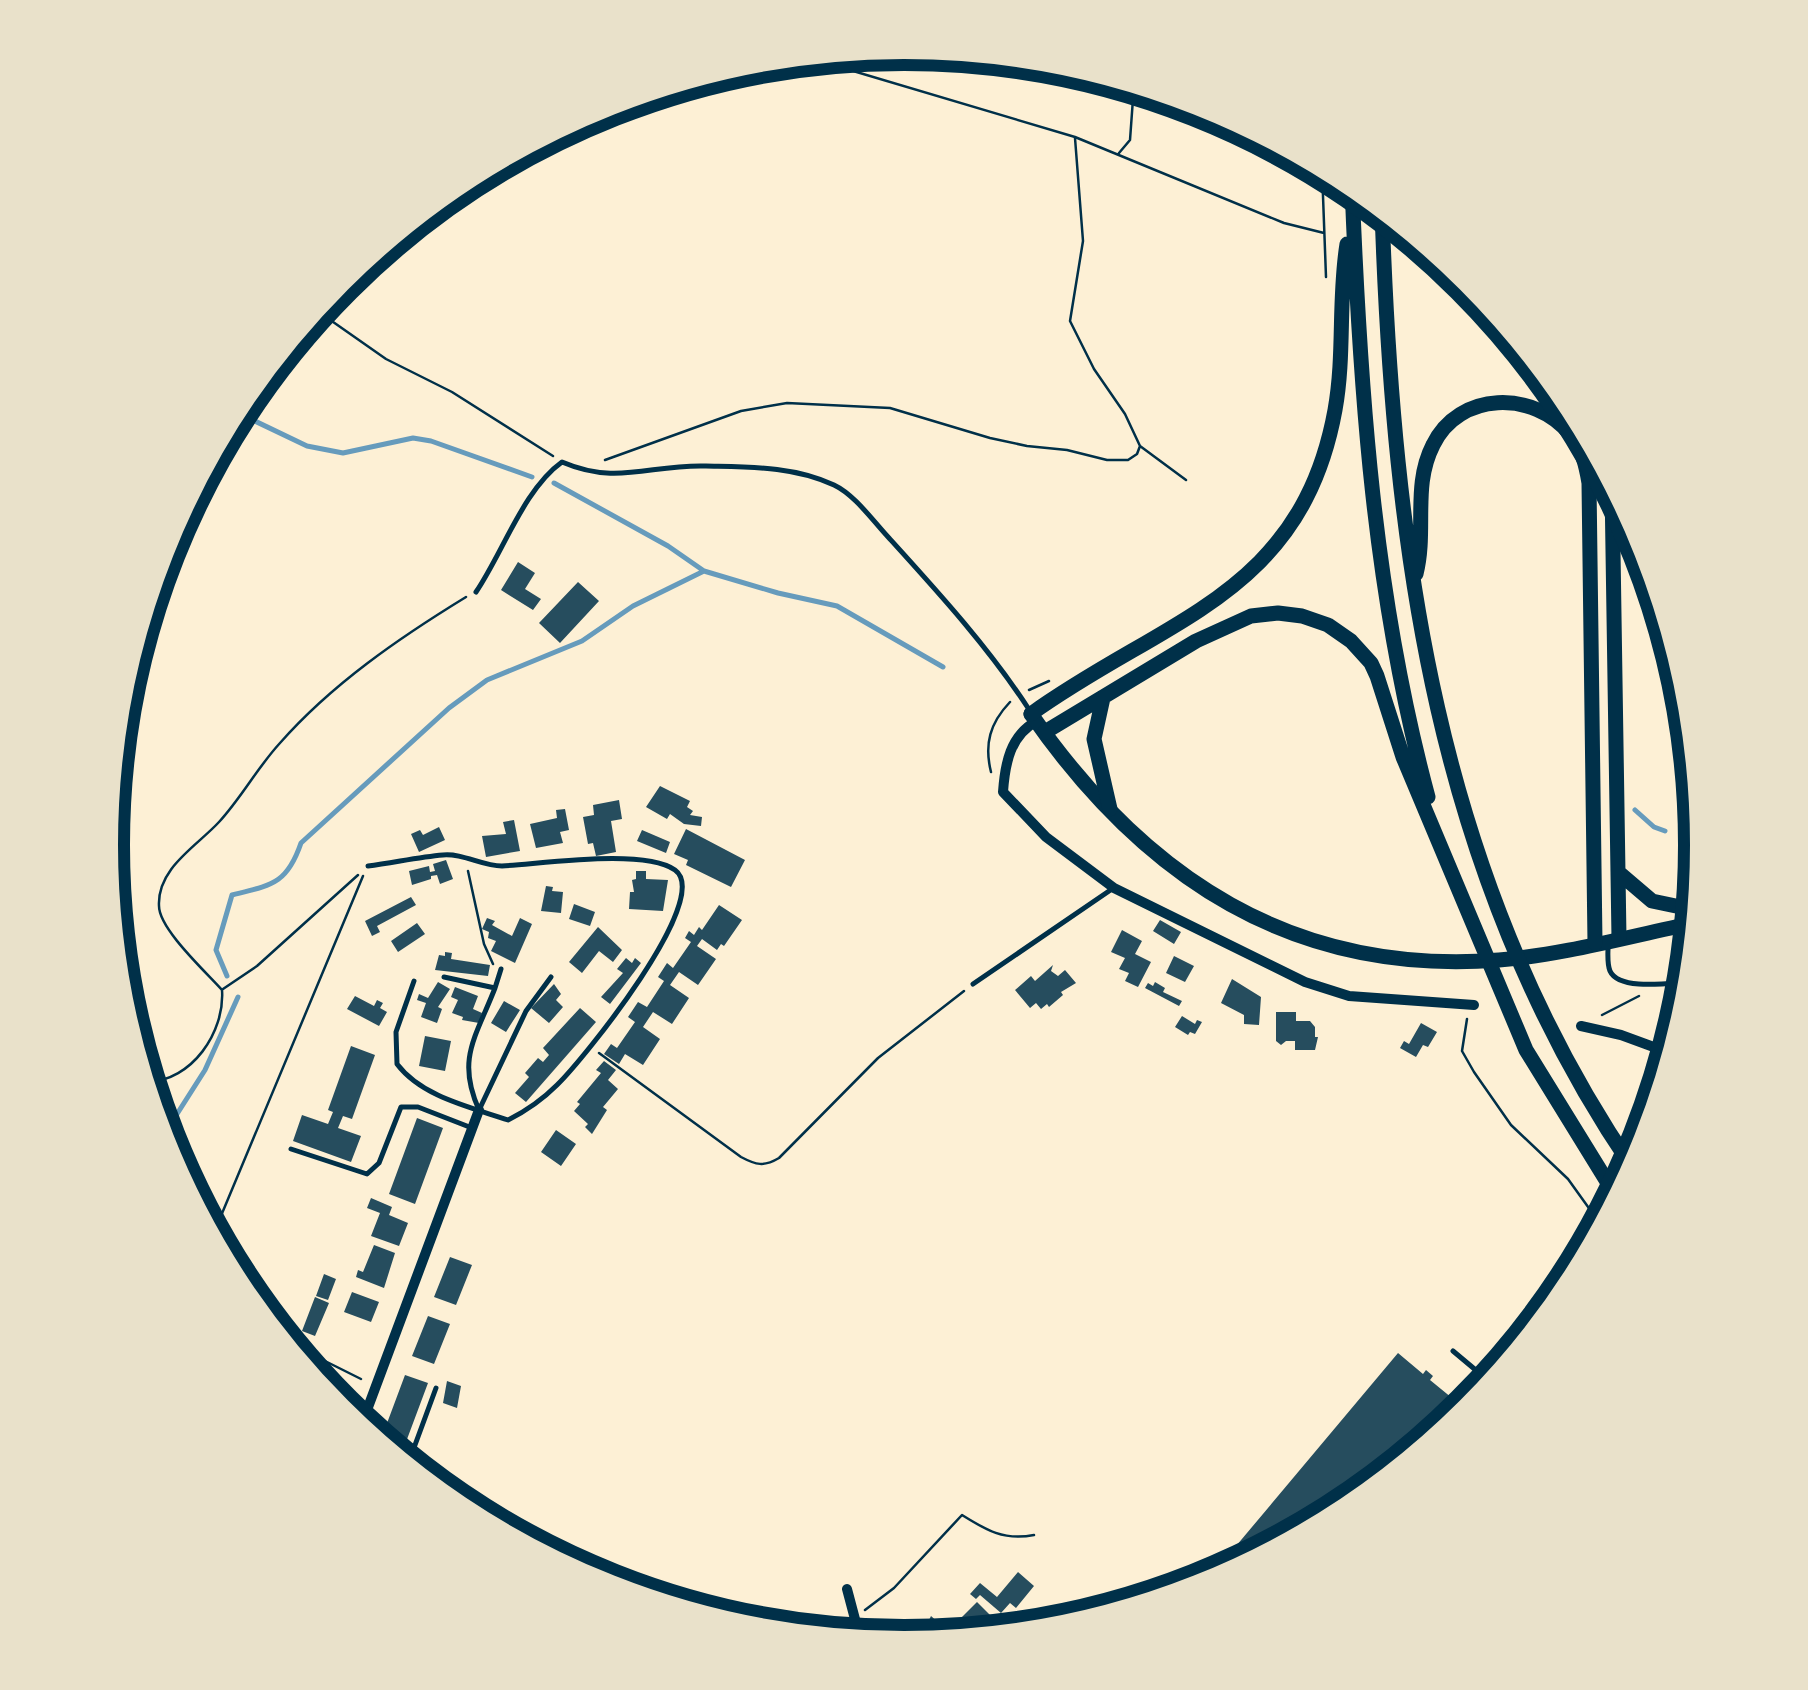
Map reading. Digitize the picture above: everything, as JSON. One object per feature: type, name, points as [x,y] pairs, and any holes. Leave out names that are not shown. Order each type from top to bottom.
[{"type":"main road","points":[[1038,722],[1232,588],[1278,544],[1297,517],[1319,469],[1335,408],[1342,349],[1341,281],[1353,210]]},
{"type":"main road","points":[[1353,210],[1358,348],[1377,551],[1406,709],[1444,854]]},
{"type":"main road","points":[[1383,229],[1387,347],[1412,587],[1445,748],[1472,839],[1527,978],[1564,1053],[1622,1150]]},
{"type":"main road","points":[[1412,587],[1420,542],[1421,480],[1431,447],[1442,430],[1472,408],[1512,402],[1536,408],[1562,426]]},
{"type":"main road","points":[[1585,465],[1589,483],[1607,941]]},
{"type":"main road","points":[[1607,941],[1618,872],[1613,519]]},
{"type":"main road","points":[[1038,722],[1103,698],[1216,630],[1251,616],[1291,614],[1328,626],[1351,641],[1371,663],[1404,758],[1526,1050],[1607,1182]]},
{"type":"main road","points":[[1103,698],[1094,739],[1110,810]]},
{"type":"main road","points":[[1038,722],[1110,810],[1160,858],[1201,889],[1248,916],[1318,942],[1381,955],[1446,962],[1502,960],[1679,926]]},
{"type":"main road","points":[[1618,872],[1652,901],[1681,907]]},
{"type":"street","points":[[1038,722],[1016,739],[1004,771],[1003,792],[1046,837],[1114,888],[1305,982],[1349,996],[1474,1005]]},
{"type":"street","points":[[1581,1026],[1657,1048]]},
{"type":"street","points":[[367,1410],[479,1110]]},
{"type":"street","points":[[847,1589],[856,1623]]},
{"type":"lane","points":[[476,592],[535,490],[548,472],[562,462],[616,476],[689,465],[757,467],[808,474],[839,488],[930,584],[1038,722]]},
{"type":"lane","points":[[368,866],[447,854],[502,866],[554,860],[643,861],[676,870],[682,878],[684,892],[656,955],[590,1047],[558,1085],[508,1120],[456,1104],[417,1083],[397,1064],[396,1032],[414,981]]},
{"type":"lane","points":[[972,984],[1114,888]]},
{"type":"lane","points":[[1607,941],[1610,972],[1617,980],[1671,983]]},
{"type":"lane","points":[[479,1110],[469,1088],[466,1066],[500,969]]},
{"type":"lane","points":[[444,976],[495,988]]},
{"type":"lane","points":[[479,1110],[526,1011],[551,977]]},
{"type":"lane","points":[[292,1149],[366,1174],[378,1163],[402,1107],[418,1108],[472,1128]]},
{"type":"lane","points":[[1453,1351],[1478,1372]]},
{"type":"lane","points":[[413,1450],[436,1388]]},
{"type":"path","points":[[843,68],[1075,136],[1284,223],[1325,234]]},
{"type":"path","points":[[1118,152],[1130,140],[1133,100]]},
{"type":"path","points":[[1075,136],[1083,241],[1070,322],[1140,446],[1186,480]]},
{"type":"path","points":[[1323,187],[1326,285]]},
{"type":"path","points":[[329,319],[386,359],[452,392],[562,462]]},
{"type":"path","points":[[581,470],[741,411],[787,403],[890,408],[990,438],[1107,460],[1128,460],[1140,446]]},
{"type":"path","points":[[160,1079],[172,1076],[208,1046],[218,1025],[222,990],[160,915],[159,895],[173,866],[222,819],[281,741],[332,692],[416,627],[476,592]]},
{"type":"path","points":[[1003,792],[992,778],[988,740],[997,718],[1019,695],[1056,678]]},
{"type":"path","points":[[467,859],[484,944],[493,964],[500,969]]},
{"type":"path","points":[[222,990],[257,966],[368,866]]},
{"type":"path","points":[[219,1217],[368,866]]},
{"type":"path","points":[[590,1047],[741,1157],[754,1164],[768,1165],[878,1058],[972,984]]},
{"type":"path","points":[[1581,1026],[1663,984]]},
{"type":"path","points":[[1474,1005],[1462,1044],[1468,1062],[1511,1126],[1568,1178],[1592,1212]]},
{"type":"path","points":[[316,1356],[376,1386]]},
{"type":"path","points":[[854,1616],[894,1588],[962,1515],[1004,1536],[1034,1535]]},
{"type":"building","points":[[518,562],[535,573],[525,589],[541,599],[533,610],[501,590]]},
{"type":"building","points":[[578,582],[599,601],[560,643],[539,623]]},
{"type":"building","points":[[660,786],[690,801],[690,815],[702,817],[701,826],[684,824],[670,814],[667,819],[646,807]]},
{"type":"building","points":[[619,800],[622,819],[611,821],[616,852],[596,856],[593,843],[588,844],[583,817],[594,815],[593,805]]},
{"type":"building","points":[[565,809],[569,830],[560,832],[563,843],[536,848],[530,824],[557,818],[556,810]]},
{"type":"building","points":[[514,820],[520,851],[486,857],[482,836],[506,834],[503,822]]},
{"type":"building","points":[[439,827],[445,840],[419,852],[411,834],[420,830],[423,835]]},
{"type":"building","points":[[686,829],[745,860],[731,887],[686,865],[688,860],[674,854]]},
{"type":"building","points":[[642,830],[670,842],[666,853],[637,841]]},
{"type":"building","points":[[446,860],[453,879],[440,884],[437,875],[412,885],[409,871],[429,866],[430,872],[435,871],[433,864]]},
{"type":"building","points":[[636,871],[646,871],[646,879],[668,880],[663,911],[629,909]]},
{"type":"building","points":[[546,886],[563,892],[561,913],[541,911]]},
{"type":"building","points":[[411,897],[416,905],[377,926],[380,932],[372,936],[365,921]]},
{"type":"building","points":[[574,904],[595,912],[590,926],[569,919]]},
{"type":"building","points":[[719,905],[742,920],[724,946],[721,944],[717,950],[702,939],[697,946],[716,959],[698,985],[679,972],[670,985],[689,998],[672,1024],[653,1012],[643,1027],[660,1039],[643,1065],[625,1054],[619,1064],[604,1054],[611,1044],[617,1048],[635,1022],[628,1017],[638,1002],[647,1007],[664,981],[658,977],[667,963],[673,968],[691,942],[685,938],[689,931],[694,935],[699,927],[702,930]]},
{"type":"building","points":[[487,918],[512,936],[520,918],[532,924],[515,963],[491,951],[496,941],[482,929]]},
{"type":"building","points":[[1160,920],[1181,932],[1174,944],[1153,931]]},
{"type":"building","points":[[417,923],[425,934],[398,952],[391,941]]},
{"type":"building","points":[[598,927],[622,950],[613,962],[599,951],[582,973],[569,962]]},
{"type":"building","points":[[1122,930],[1142,941],[1135,954],[1151,962],[1138,987],[1125,981],[1129,973],[1119,969],[1125,958],[1111,952]]},
{"type":"building","points":[[445,952],[452,953],[451,959],[490,965],[488,976],[435,970],[439,955],[445,956]]},
{"type":"building","points":[[1174,956],[1194,966],[1185,982],[1166,973]]},
{"type":"building","points":[[626,958],[641,963],[610,1004],[601,997],[623,973],[617,969]]},
{"type":"building","points":[[1053,965],[1051,971],[1058,976],[1065,970],[1076,983],[1061,992],[1063,995],[1049,1007],[1047,1004],[1041,1009],[1036,1003],[1030,1008],[1015,990],[1031,976],[1035,981]]},
{"type":"building","points":[[1232,979],[1261,997],[1259,1025],[1244,1024],[1244,1015],[1221,1003]]},
{"type":"building","points":[[438,982],[450,989],[438,1007],[442,1009],[437,1023],[421,1017],[426,1003],[417,1000],[419,994],[428,998]]},
{"type":"building","points":[[1155,982],[1165,988],[1163,992],[1182,1001],[1179,1006],[1145,988]]},
{"type":"building","points":[[554,984],[561,994],[556,1000],[563,1007],[549,1023],[531,1008]]},
{"type":"building","points":[[455,987],[478,996],[473,1009],[482,1013],[479,1023],[462,1020],[463,1017],[452,1013],[458,1000],[451,997]]},
{"type":"building","points":[[355,996],[374,1006],[377,1000],[383,1003],[380,1008],[387,1012],[379,1026],[347,1009]]},
{"type":"building","points":[[504,1001],[520,1010],[506,1032],[491,1023]]},
{"type":"building","points":[[580,1008],[596,1022],[526,1102],[515,1093],[529,1077],[525,1073],[538,1058],[543,1062],[549,1055],[543,1048]]},
{"type":"building","points":[[1276,1012],[1296,1012],[1296,1021],[1310,1021],[1318,1037],[1315,1050],[1295,1050],[1295,1041],[1281,1045],[1276,1041]]},
{"type":"building","points":[[1182,1016],[1195,1024],[1197,1020],[1202,1022],[1195,1034],[1188,1035],[1175,1027]]},
{"type":"building","points":[[1421,1023],[1437,1032],[1416,1057],[1400,1048],[1404,1041],[1409,1044]]},
{"type":"building","points":[[425,1036],[451,1041],[445,1071],[419,1066]]},
{"type":"building","points":[[351,1046],[375,1055],[352,1119],[343,1116],[338,1128],[361,1136],[351,1162],[293,1141],[302,1115],[328,1124],[333,1112],[328,1110]]},
{"type":"building","points":[[604,1061],[616,1070],[608,1080],[618,1089],[603,1107],[607,1110],[592,1134],[585,1127],[588,1124],[574,1111],[601,1073],[596,1070]]},
{"type":"building","points":[[417,1118],[443,1128],[415,1204],[389,1194]]},
{"type":"building","points":[[556,1130],[576,1144],[561,1166],[541,1152]]},
{"type":"building","points":[[371,1198],[392,1207],[389,1215],[408,1223],[399,1246],[371,1236],[380,1213],[367,1208]]},
{"type":"building","points":[[374,1245],[395,1253],[384,1288],[356,1277],[358,1270],[363,1272]]},
{"type":"building","points":[[450,1257],[472,1265],[456,1305],[434,1297]]},
{"type":"building","points":[[324,1274],[336,1279],[328,1300],[316,1296]]},
{"type":"building","points":[[352,1292],[379,1302],[371,1322],[344,1312]]},
{"type":"building","points":[[315,1297],[329,1303],[315,1336],[302,1331]]},
{"type":"building","points":[[428,1316],[450,1324],[434,1364],[412,1356]]},
{"type":"building","points":[[1398,1353],[1423,1374],[1426,1370],[1433,1376],[1430,1380],[1452,1398],[1458,1395],[1379,1464],[1337,1494],[1230,1554]]},
{"type":"building","points":[[405,1375],[428,1383],[405,1444],[386,1427]]},
{"type":"building","points":[[447,1381],[461,1386],[457,1408],[443,1403]]},
{"type":"building","points":[[1018,1572],[1034,1586],[1016,1608],[1010,1603],[1001,1613],[980,1595],[976,1599],[970,1594],[980,1583],[997,1597]]},
{"type":"building","points":[[977,1602],[993,1618],[991,1619],[957,1622]]},
{"type":"building","points":[[931,1616],[939,1623],[945,1618],[950,1623],[929,1624]]},
{"type":"waterway","points":[[251,419],[307,446],[343,453],[413,438],[532,477]]},
{"type":"waterway","points":[[554,483],[668,546],[704,571]]},
{"type":"waterway","points":[[227,976],[216,950],[232,895],[268,885],[284,875],[301,843],[449,708],[487,680],[582,641],[633,606],[704,571],[837,606],[943,667]]},
{"type":"waterway","points":[[1635,810],[1654,827],[1665,831]]},
{"type":"waterway","points":[[174,1119],[205,1070],[238,997]]}]
